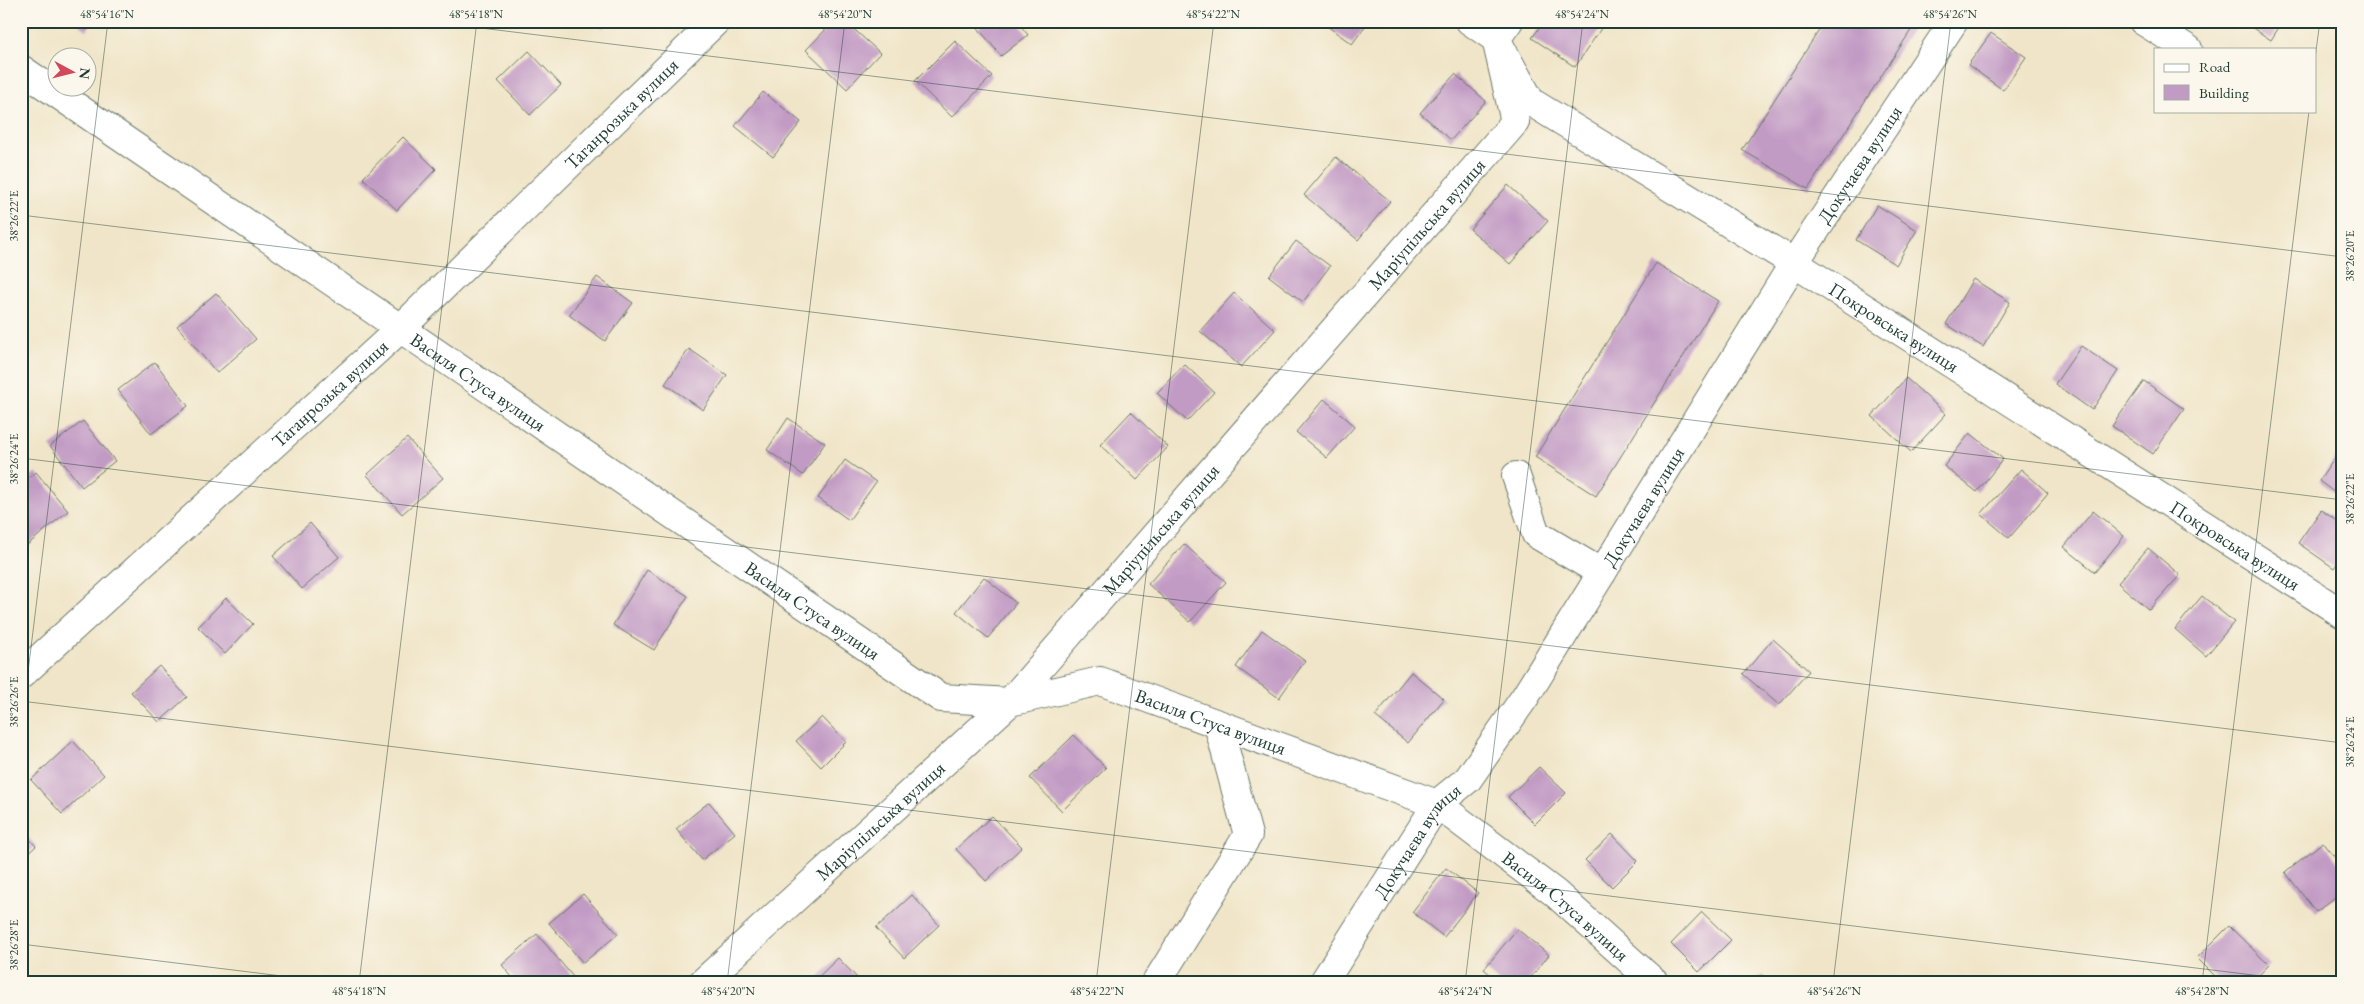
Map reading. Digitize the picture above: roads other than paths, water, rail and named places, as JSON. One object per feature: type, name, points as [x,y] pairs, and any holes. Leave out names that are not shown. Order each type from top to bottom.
[{"type":"street","name":"Таганрозька вулиця","points":[[21,675],[400,329],[716,21]]},
{"type":"street","name":"Покровська вулиця","points":[[1470,21],[1502,30],[1531,102],[1794,263],[2343,614]]},
{"type":"street","name":"Докучаєва вулиця","points":[[1323,983],[1437,804],[1468,779],[1525,697],[1794,263],[1954,21]]},
{"type":"street","points":[[2143,21],[2186,48]]},
{"type":"street","name":"Маріупільська вулиця","points":[[702,983],[1010,702],[1515,122],[1502,30]]},
{"type":"street","name":"Василя Стуса вулиця","points":[[21,69],[941,698],[1010,702],[1100,681],[1437,804],[1555,893],[1655,983]]},
{"type":"street","points":[[1516,476],[1536,534],[1602,573]]},
{"type":"street","points":[[1156,983],[1248,835],[1218,724]]}]
